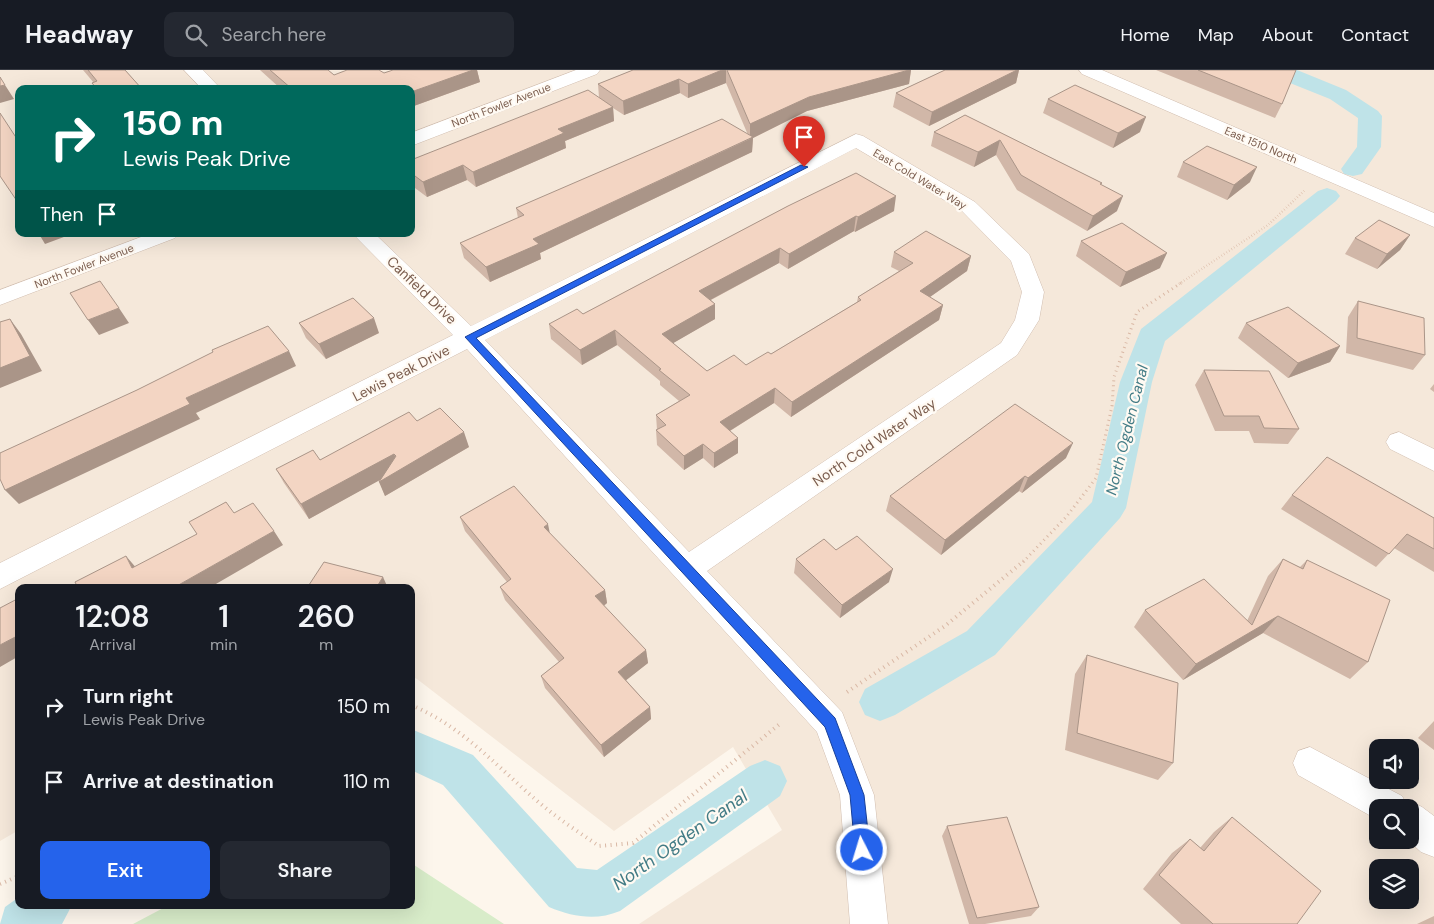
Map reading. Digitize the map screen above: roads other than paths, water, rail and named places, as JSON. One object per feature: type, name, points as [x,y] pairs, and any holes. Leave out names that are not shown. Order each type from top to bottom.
[{"type":"street","points":[[193,70],[208,85]]},
{"type":"street","name":"North Fowler Avenue","points":[[415,138],[591,70]]},
{"type":"street","name":"East 1510 North","points":[[1088,70],[1434,221]]},
{"type":"street","name":"East Cold Water Way","points":[[856,140],[968,206],[1021,259],[1033,292]]},
{"type":"street","name":"Lewis Peak Drive","points":[[0,577],[856,140]]},
{"type":"street","name":"North Fowler Avenue","points":[[0,298],[160,237]]},
{"type":"street","name":"Canfield Drive","points":[[366,237],[470,337],[830,723],[857,795],[869,924]]},
{"type":"street","name":"North Cold Water Way","points":[[687,569],[1009,349],[1027,320],[1033,292]]},
{"type":"street","points":[[1399,442],[1434,462]]},
{"type":"street","points":[[1310,763],[1374,799]]},
{"type":"street","points":[[1419,826],[1434,838]]},
{"type":"waterway","name":"North Ogden Canal","points":[[1278,70],[1338,94],[1370,116],[1369,147],[1353,169]]},
{"type":"waterway","name":"North Ogden Canal","points":[[880,702],[981,643],[1108,508],[1136,382],[1152,336],[1327,196]]},
{"type":"waterway","name":"North Ogden Canal","points":[[415,751],[458,770],[566,890],[603,894],[765,781]]},
{"type":"waterway","name":"North Ogden Canal","points":[[22,924],[43,909]]}]
